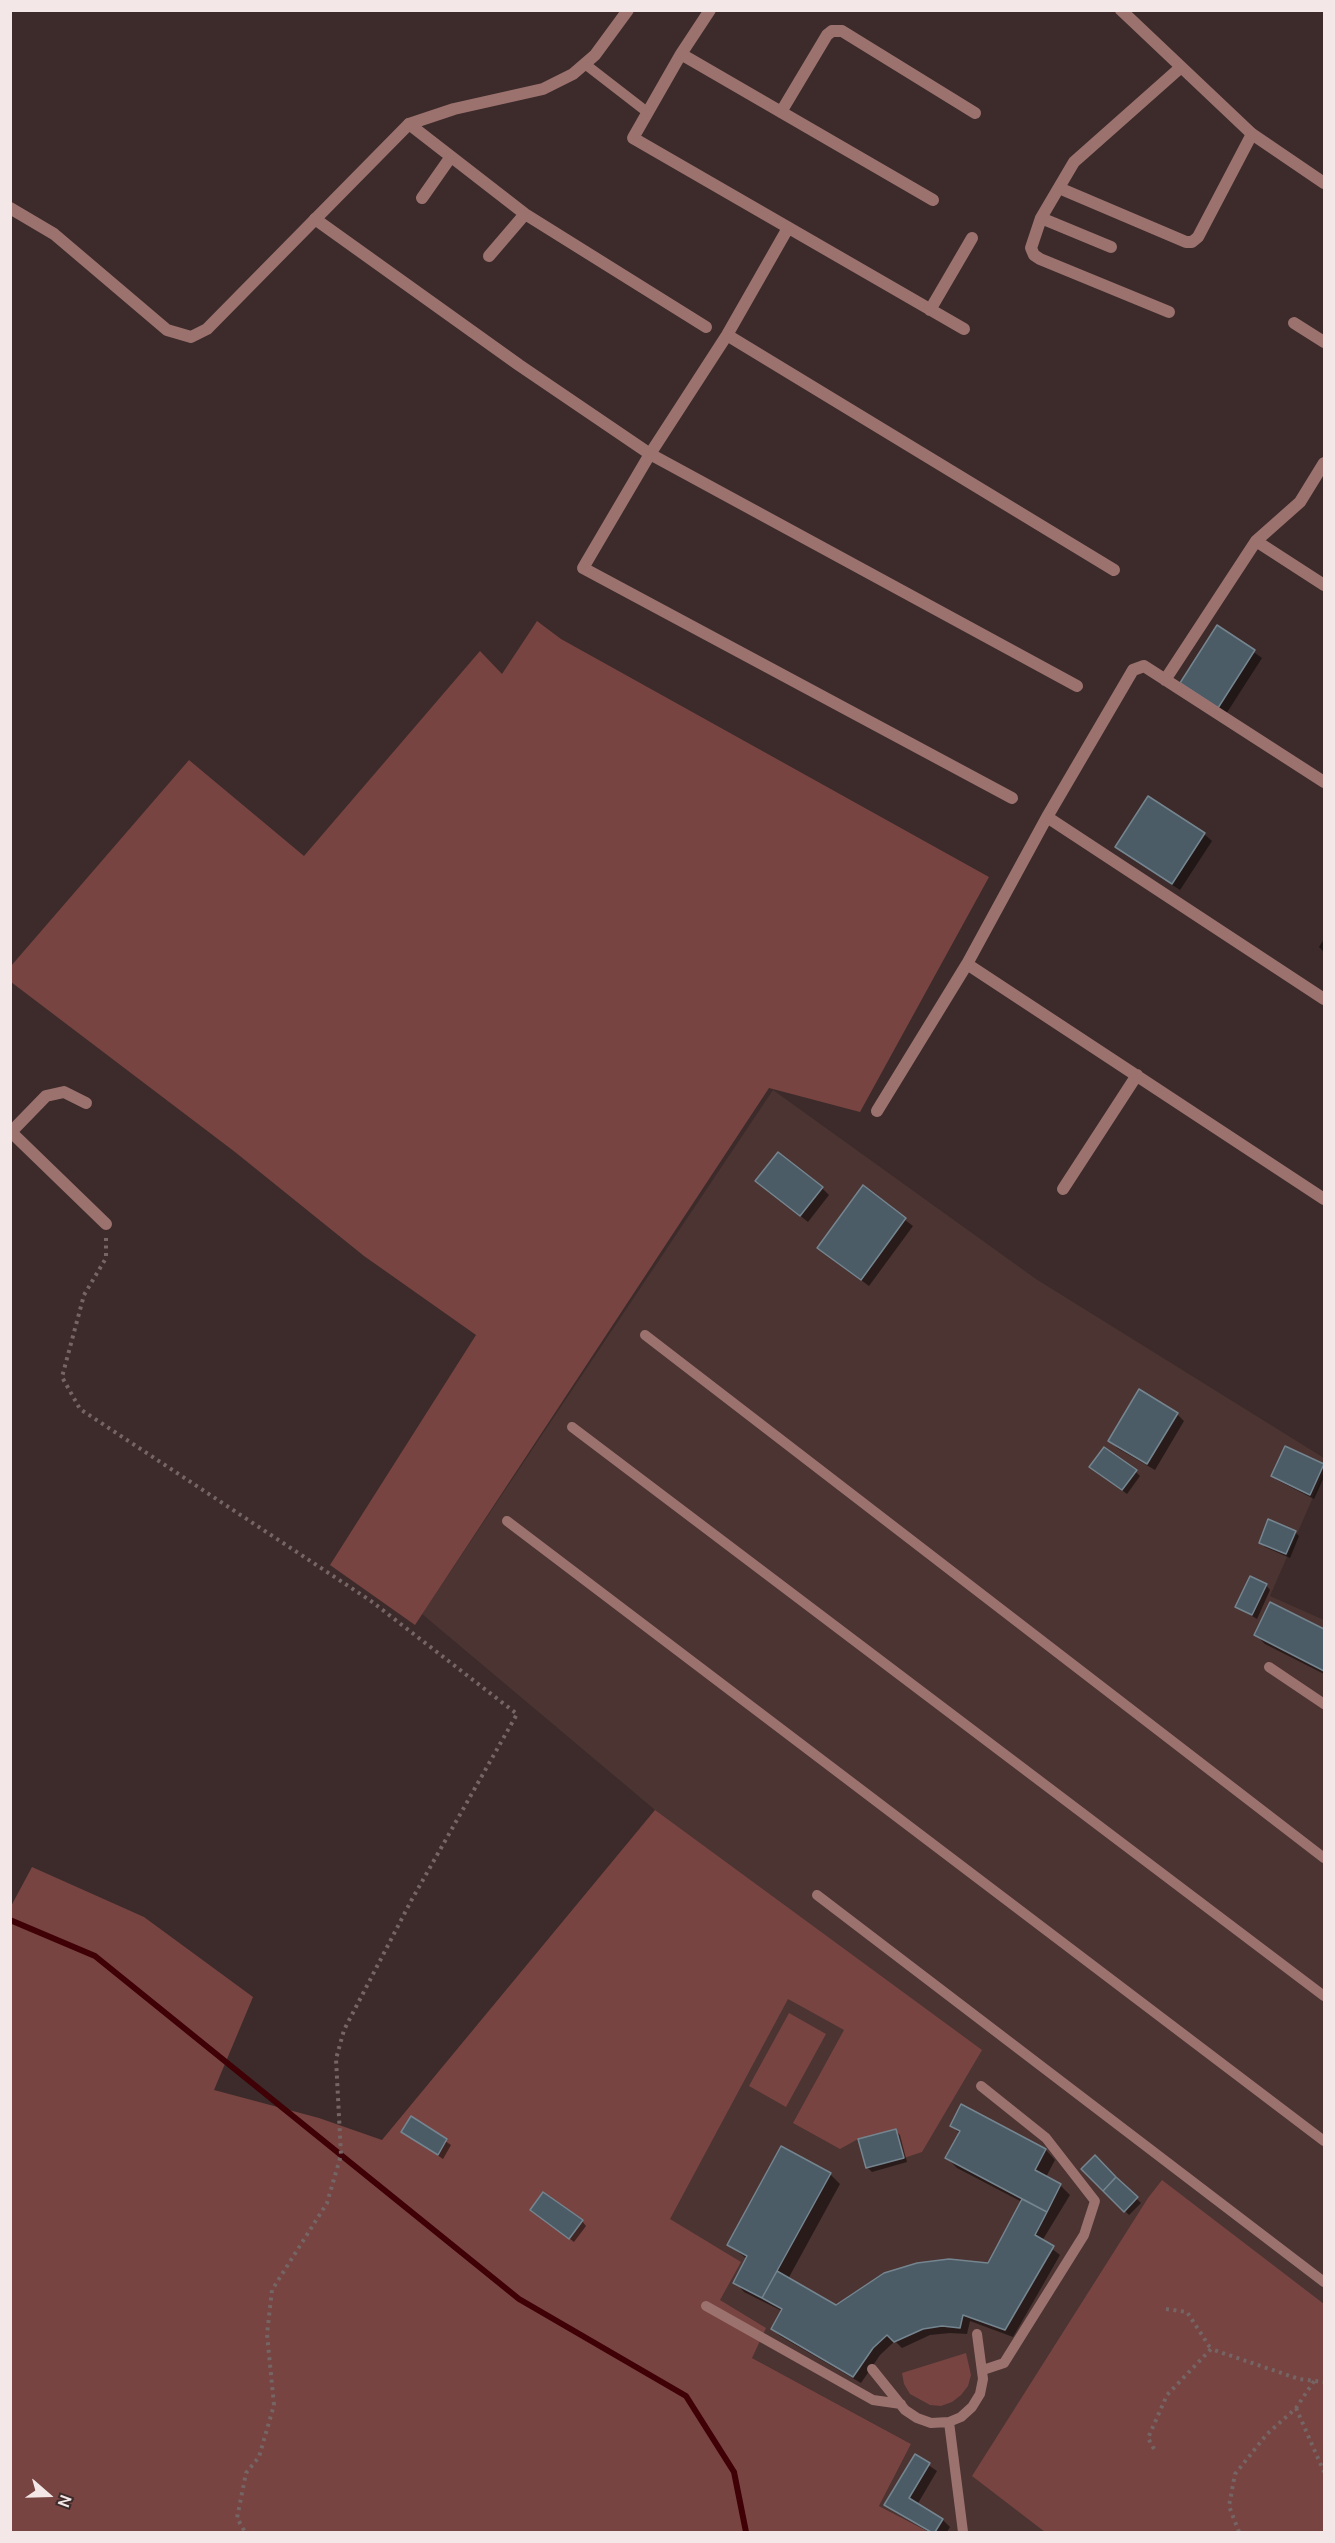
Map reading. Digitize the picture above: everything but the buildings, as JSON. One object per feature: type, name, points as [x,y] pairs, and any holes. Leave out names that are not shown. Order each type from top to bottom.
[{"type":"street","points":[[10,208],[54,234],[166,330],[191,337],[207,329],[409,124],[454,109],[543,88],[573,74],[595,55],[628,10]]},
{"type":"street","points":[[710,10],[681,54],[633,138],[964,329]]},
{"type":"street","points":[[1121,10],[1252,134],[1324,183]]},
{"type":"street","points":[[781,112],[827,35],[832,31],[842,31],[975,112]]},
{"type":"street","points":[[681,54],[933,200]]},
{"type":"street","points":[[1169,312],[1034,255],[1031,248],[1041,218],[1074,162],[1180,68]]},
{"type":"street","points":[[409,124],[525,214],[706,327]]},
{"type":"street","points":[[1059,188],[1186,242],[1192,242],[1198,237],[1252,134]]},
{"type":"street","points":[[422,198],[450,158]]},
{"type":"street","points":[[489,256],[525,214]]},
{"type":"street","points":[[1041,218],[1111,247]]},
{"type":"street","points":[[315,219],[519,365],[650,454],[1077,686]]},
{"type":"street","points":[[788,228],[727,335],[650,454],[583,568],[1012,798]]},
{"type":"street","points":[[930,310],[972,238]]},
{"type":"street","points":[[1294,323],[1324,342]]},
{"type":"street","points":[[727,335],[1114,570]]},
{"type":"street","points":[[1165,680],[1256,541],[1300,502],[1324,463]]},
{"type":"street","points":[[1256,541],[1324,585]]},
{"type":"street","points":[[877,1112],[967,963],[1047,818],[1133,670],[1144,666],[1324,782]]},
{"type":"street","points":[[1047,818],[1324,999]]},
{"type":"street","points":[[967,963],[1324,1199]]},
{"type":"street","points":[[1063,1189],[1137,1076]]},
{"type":"street","points":[[86,1103],[64,1092],[46,1096],[11,1131],[106,1224]]},
{"type":"lane","points":[[585,64],[647,112]]},
{"type":"lane","points":[[645,1335],[1324,1858]]},
{"type":"lane","points":[[572,1426],[1324,1996]]},
{"type":"lane","points":[[507,1521],[1324,2141]]},
{"type":"lane","points":[[1269,1667],[1324,1704]]},
{"type":"lane","points":[[817,1895],[1324,2282]]},
{"type":"lane","points":[[981,2086],[1046,2138],[1095,2201],[1084,2235],[1004,2363],[982,2370]]},
{"type":"lane","points":[[706,2306],[873,2400],[900,2404]]},
{"type":"lane","points":[[872,2369],[900,2404],[917,2418],[931,2423],[949,2422],[960,2417],[972,2407],[980,2394],[982,2370],[977,2334]]},
{"type":"lane","points":[[949,2422],[963,2532]]},
{"type":"path","points":[[106,1224],[106,1258],[84,1295],[62,1377],[80,1409],[371,1601],[517,1714],[411,1901],[344,2030],[336,2059],[341,2155],[327,2202],[272,2290],[267,2334],[274,2404],[259,2457],[246,2473],[237,2518],[245,2532]]},
{"type":"path","points":[[1166,2309],[1187,2312],[1211,2349],[1299,2379],[1324,2382]]},
{"type":"path","points":[[1154,2449],[1148,2438],[1167,2395],[1211,2349]]},
{"type":"path","points":[[1239,2532],[1229,2506],[1235,2474],[1267,2434],[1296,2408],[1314,2381]]},
{"type":"path","points":[[1296,2408],[1324,2472]]},
{"type":"shaded area","points":[[537,621],[561,639],[989,877],[860,1112],[769,1088],[415,1625],[330,1565],[476,1335],[364,1256],[235,1152],[11,982],[11,966],[189,760],[304,856],[480,651],[502,674]]},
{"type":"shaded area","points":[[773,1090],[1036,1279],[1324,1458],[1324,1472],[1270,1596],[1324,1620],[1324,2532],[929,2532],[879,2506],[911,2444],[752,2358],[382,2140],[655,1810],[422,1614]]},
{"type":"shaded area","points":[[655,1810],[982,2050],[922,2152],[904,2158],[895,2129],[858,2139],[840,2149],[793,2123],[844,2030],[788,1999],[670,2219],[741,2262],[720,2300],[766,2328],[752,2358],[911,2444],[879,2506],[929,2532],[11,2532],[10,1908],[32,1867],[144,1917],[253,1997],[214,2090],[319,2118],[382,2140]]},
{"type":"shaded area","points":[[789,2013],[826,2034],[786,2107],[749,2086]]},
{"type":"shaded area","points":[[1162,2180],[1324,2304],[1324,2532],[1045,2532],[972,2476],[1148,2198]]},
{"type":"shaded area","points":[[966,2353],[971,2375],[968,2386],[952,2402],[941,2406],[930,2405],[910,2394],[904,2384],[902,2373]]},
{"type":"waterway","points":[[10,1920],[95,1956],[519,2299],[686,2396],[734,2472],[746,2532]]}]
